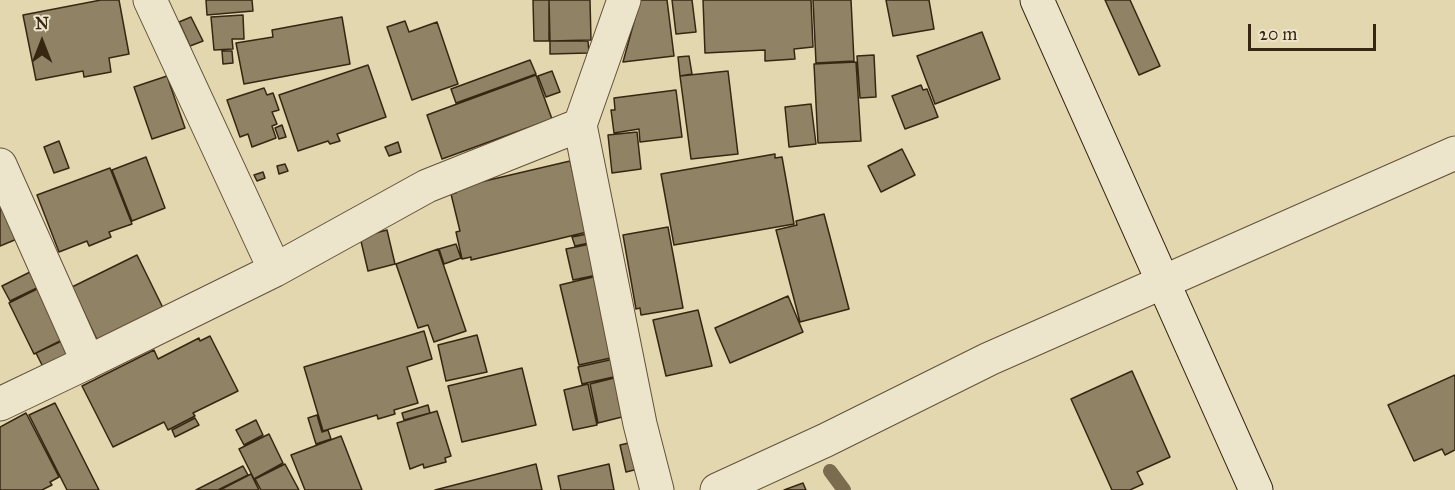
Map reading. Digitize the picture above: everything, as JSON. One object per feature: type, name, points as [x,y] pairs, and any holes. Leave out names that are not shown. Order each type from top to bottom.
[{"type":"street","points":[[150,0],[275,270]]},
{"type":"street","points":[[624,0],[580,124],[640,424],[657,490]]},
{"type":"street","points":[[1037,0],[1256,490]]},
{"type":"street","points":[[0,404],[275,270],[427,186],[580,124]]},
{"type":"street","points":[[717,490],[826,440],[989,359],[1455,153]]},
{"type":"street","points":[[0,165],[88,362]]},
{"type":"building","points":[[101,0],[119,0],[129,54],[109,58],[111,72],[84,77],[83,71],[36,80],[23,15]]},
{"type":"building","points":[[206,0],[252,0],[253,11],[207,15]]},
{"type":"building","points":[[533,0],[549,0],[549,41],[534,41]]},
{"type":"building","points":[[549,0],[590,0],[591,40],[550,41]]},
{"type":"building","points":[[640,0],[667,0],[674,56],[623,62]]},
{"type":"building","points":[[672,0],[692,0],[696,32],[676,34]]},
{"type":"building","points":[[703,0],[811,0],[813,47],[794,49],[795,59],[765,61],[765,50],[705,53]]},
{"type":"building","points":[[813,0],[851,0],[854,61],[816,63]]},
{"type":"building","points":[[886,0],[929,0],[934,29],[893,36]]},
{"type":"building","points":[[1105,0],[1130,0],[1160,66],[1139,75]]},
{"type":"building","points":[[243,15],[244,39],[232,39],[233,49],[214,50],[211,17]]},
{"type":"building","points":[[191,17],[203,41],[190,46],[179,22]]},
{"type":"building","points":[[342,17],[350,64],[244,84],[236,43],[273,37],[272,30]]},
{"type":"building","points":[[405,21],[409,32],[437,22],[458,84],[412,100],[387,27]]},
{"type":"building","points":[[982,32],[1000,79],[935,104],[917,56]]},
{"type":"building","points":[[550,41],[588,41],[589,53],[550,54]]},
{"type":"building","points":[[222,51],[232,51],[233,63],[223,64]]},
{"type":"building","points":[[874,55],[876,97],[860,98],[857,56]]},
{"type":"building","points":[[689,56],[692,74],[680,76],[678,57]]},
{"type":"building","points":[[530,60],[536,74],[456,103],[451,89]]},
{"type":"building","points":[[856,62],[861,141],[818,143],[814,64]]},
{"type":"building","points":[[368,65],[386,117],[337,134],[340,141],[330,144],[328,141],[298,151],[279,95]]},
{"type":"building","points":[[552,71],[560,92],[546,97],[538,76]]},
{"type":"building","points":[[728,71],[738,154],[691,159],[680,76]]},
{"type":"building","points":[[536,75],[552,119],[442,159],[427,115]]},
{"type":"building","points":[[167,76],[185,128],[152,139],[134,87]]},
{"type":"building","points":[[921,85],[923,90],[927,89],[938,117],[905,129],[892,96]]},
{"type":"building","points":[[264,88],[267,95],[273,93],[279,110],[272,112],[277,124],[272,126],[276,138],[252,147],[248,134],[240,137],[227,100]]},
{"type":"building","points":[[676,90],[682,137],[640,142],[639,129],[614,133],[611,110],[615,110],[614,98]]},
{"type":"building","points":[[811,104],[816,144],[789,147],[785,107]]},
{"type":"building","points":[[282,125],[286,137],[279,139],[275,128]]},
{"type":"building","points":[[637,132],[641,169],[612,173],[608,135]]},
{"type":"building","points":[[59,141],[69,168],[54,173],[44,147]]},
{"type":"building","points":[[398,142],[401,152],[389,156],[385,147]]},
{"type":"building","points":[[902,149],[915,175],[881,192],[868,166]]},
{"type":"building","points":[[775,154],[775,158],[782,157],[794,224],[674,245],[661,174]]},
{"type":"building","points":[[146,157],[165,208],[132,221],[112,170]]},
{"type":"building","points":[[570,161],[587,232],[471,260],[471,257],[462,259],[456,232],[460,231],[451,194],[456,193],[455,188]]},
{"type":"building","points":[[285,164],[288,171],[279,174],[277,166]]},
{"type":"building","points":[[110,168],[132,224],[109,232],[111,237],[89,246],[87,241],[59,252],[37,195]]},
{"type":"building","points":[[263,172],[265,178],[257,181],[254,175]]},
{"type":"building","points":[[0,197],[17,239],[0,246]]},
{"type":"building","points":[[824,214],[849,309],[800,322],[776,230],[797,225],[796,221]]},
{"type":"building","points":[[668,227],[683,308],[641,315],[640,308],[636,309],[623,235]]},
{"type":"building","points":[[387,230],[395,264],[368,271],[360,237]]},
{"type":"building","points":[[587,234],[589,243],[575,246],[572,237]]},
{"type":"building","points":[[456,244],[461,258],[444,264],[439,249]]},
{"type":"building","points":[[590,244],[597,275],[573,280],[566,249]]},
{"type":"building","points":[[438,249],[466,331],[434,342],[428,325],[418,328],[396,264]]},
{"type":"building","points":[[137,255],[165,312],[99,344],[72,287]]},
{"type":"building","points":[[34,270],[41,286],[10,301],[2,286]]},
{"type":"building","points":[[597,276],[615,357],[579,365],[560,285]]},
{"type":"building","points":[[43,286],[68,337],[34,354],[9,303]]},
{"type":"building","points":[[788,296],[803,332],[730,363],[715,328]]},
{"type":"building","points":[[698,310],[712,366],[666,376],[653,320]]},
{"type":"building","points":[[424,331],[432,359],[407,367],[418,403],[394,410],[395,414],[378,419],[377,415],[323,431],[304,367]]},
{"type":"building","points":[[477,335],[487,372],[446,381],[438,345]]},
{"type":"building","points":[[210,336],[238,391],[193,413],[195,416],[168,430],[164,422],[113,447],[82,386],[154,350],[158,359],[199,338],[200,341]]},
{"type":"building","points":[[68,338],[75,354],[44,369],[36,353]]},
{"type":"building","points":[[614,359],[618,376],[582,384],[578,367]]},
{"type":"building","points":[[522,368],[536,425],[462,442],[448,386]]},
{"type":"building","points":[[1132,371],[1170,457],[1137,472],[1143,484],[1130,490],[1112,490],[1071,399]]},
{"type":"building","points":[[1455,375],[1455,450],[1445,455],[1442,449],[1414,461],[1388,405]]},
{"type":"building","points":[[618,377],[626,416],[598,423],[590,384]]},
{"type":"building","points":[[588,384],[597,425],[573,430],[564,390]]},
{"type":"building","points":[[55,403],[99,490],[67,490],[29,415]]},
{"type":"building","points":[[428,405],[430,413],[404,420],[402,413]]},
{"type":"building","points":[[437,411],[451,456],[445,458],[446,462],[424,468],[423,464],[410,469],[397,423]]},
{"type":"building","points":[[26,413],[59,477],[50,482],[52,485],[42,490],[0,490],[0,427]]},
{"type":"building","points":[[317,415],[322,432],[328,430],[331,439],[316,444],[308,418]]},
{"type":"building","points":[[195,418],[199,425],[175,437],[172,430]]},
{"type":"building","points":[[256,420],[263,435],[244,445],[236,430]]},
{"type":"building","points":[[269,434],[283,463],[254,479],[239,449]]},
{"type":"building","points":[[341,436],[362,490],[305,490],[291,455]]},
{"type":"building","points":[[633,442],[638,469],[626,472],[620,445]]},
{"type":"building","points":[[285,464],[299,490],[261,490],[255,479]]},
{"type":"building","points":[[536,464],[542,490],[435,490]]},
{"type":"building","points":[[609,464],[614,490],[561,490],[558,476]]},
{"type":"building","points":[[243,466],[248,475],[218,490],[196,490]]},
{"type":"building","points":[[251,474],[259,490],[220,490]]},
{"type":"building","points":[[803,483],[806,490],[784,490]]},
{"type":"waterway","points":[[830,471],[844,490]]}]
